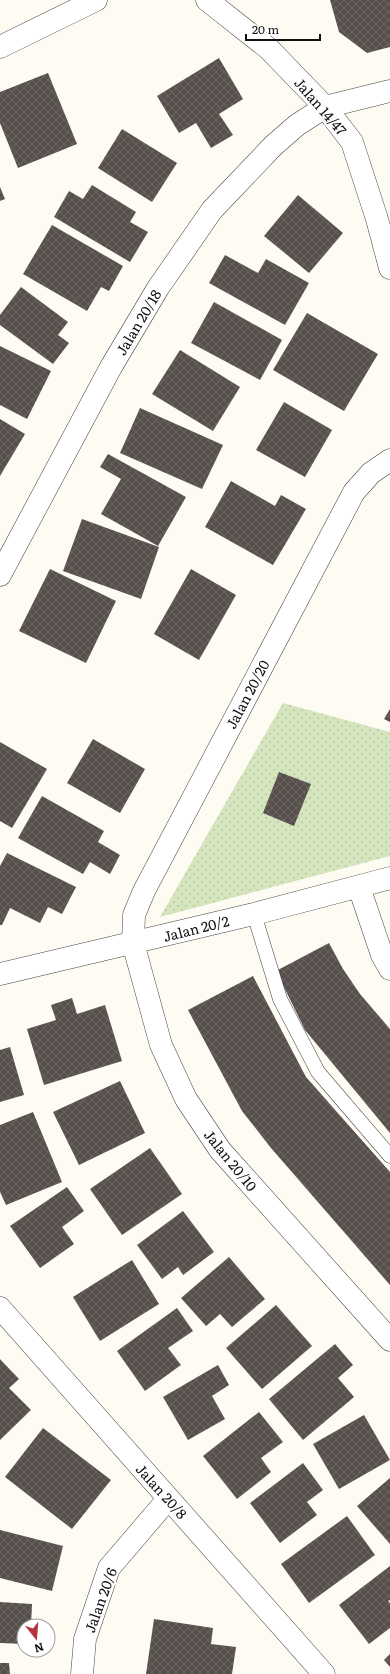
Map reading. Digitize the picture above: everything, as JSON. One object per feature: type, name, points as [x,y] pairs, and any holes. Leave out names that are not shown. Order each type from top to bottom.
[{"type":"street","points":[[0,47],[96,0]]},
{"type":"street","name":"Jalan 14/47","points":[[207,0],[269,49],[325,107],[352,142],[383,217],[390,268]]},
{"type":"street","name":"Jalan 20/18","points":[[0,575],[111,367],[162,281],[212,210],[273,146],[297,125],[325,107],[390,91]]},
{"type":"street","name":"Jalan 20/20","points":[[133,943],[134,915],[144,891],[354,492],[371,473],[390,460]]},
{"type":"street","name":"Jalan 20/2","points":[[0,974],[254,914],[390,878]]},
{"type":"street","points":[[359,887],[382,955],[390,969]]},
{"type":"street","name":"Jalan 20/10","points":[[133,943],[161,1045],[186,1099],[220,1150],[390,1340]]},
{"type":"street","name":"Jalan 20/8","points":[[0,1308],[324,1674]]},
{"type":"street","name":"Jalan 20/6","points":[[82,1674],[85,1639],[109,1568],[168,1499]]},
{"type":"lane","points":[[254,914],[280,999],[318,1072],[390,1156]]},
{"type":"green space","points":[[283,703],[390,732],[390,856],[160,917]]},
{"type":"building","points":[[330,0],[390,0],[390,47],[367,53],[339,32]]},
{"type":"building","points":[[219,58],[243,99],[219,114],[233,135],[211,148],[196,123],[179,133],[157,96]]},
{"type":"building","points":[[48,73],[77,144],[18,168],[0,123],[0,92]]},
{"type":"building","points":[[122,129],[177,163],[152,202],[98,168]]},
{"type":"building","points":[[92,185],[136,212],[130,222],[148,232],[130,262],[54,217],[69,191],[83,199]]},
{"type":"building","points":[[0,187],[5,199],[0,201]]},
{"type":"building","points":[[298,195],[343,233],[309,273],[264,236]]},
{"type":"building","points":[[52,225],[123,266],[109,291],[101,287],[87,311],[23,274]]},
{"type":"building","points":[[225,255],[258,273],[266,259],[309,283],[285,325],[209,283]]},
{"type":"building","points":[[21,287],[68,322],[58,335],[69,343],[53,364],[0,325],[0,315]]},
{"type":"building","points":[[214,302],[282,340],[260,380],[191,343]]},
{"type":"building","points":[[307,313],[378,354],[344,411],[273,370]]},
{"type":"building","points":[[0,346],[51,371],[27,419],[0,405]]},
{"type":"building","points":[[180,350],[240,387],[213,431],[152,394]]},
{"type":"building","points":[[284,402],[332,430],[305,477],[256,450]]},
{"type":"building","points":[[140,408],[223,445],[202,489],[120,453]]},
{"type":"building","points":[[0,419],[25,434],[0,476]]},
{"type":"building","points":[[108,454],[186,497],[158,546],[101,514],[121,479],[100,467]]},
{"type":"building","points":[[231,481],[275,506],[281,495],[306,509],[273,565],[205,527]]},
{"type":"building","points":[[82,519],[159,547],[141,599],[63,571]]},
{"type":"building","points":[[50,569],[116,601],[86,663],[19,631]]},
{"type":"building","points":[[191,569],[236,595],[199,660],[154,634]]},
{"type":"building","points":[[390,709],[390,722],[384,719]]},
{"type":"building","points":[[93,739],[145,769],[120,813],[67,783]]},
{"type":"building","points":[[0,742],[47,769],[12,828],[0,821]]},
{"type":"building","points":[[279,772],[311,784],[294,826],[263,813]]},
{"type":"building","points":[[42,796],[104,831],[98,842],[120,855],[110,874],[90,862],[83,874],[18,838]]},
{"type":"building","points":[[7,853],[76,887],[62,914],[48,907],[40,923],[10,908],[2,925],[0,925],[0,866]]},
{"type":"building","points":[[329,943],[343,969],[360,994],[390,1029],[390,1133],[305,1030],[276,971]]},
{"type":"building","points":[[253,976],[306,1077],[390,1172],[390,1285],[271,1148],[242,1111],[188,1010]]},
{"type":"building","points":[[72,998],[77,1014],[105,1005],[122,1061],[44,1085],[27,1029],[56,1020],[51,1005]]},
{"type":"building","points":[[10,1047],[24,1095],[0,1102],[0,1050]]},
{"type":"building","points":[[120,1081],[145,1133],[79,1165],[53,1112]]},
{"type":"building","points":[[33,1112],[62,1182],[6,1205],[0,1192],[0,1125]]},
{"type":"building","points":[[150,1148],[182,1194],[122,1235],[90,1189]]},
{"type":"building","points":[[67,1187],[84,1211],[62,1227],[74,1244],[40,1268],[10,1226]]},
{"type":"building","points":[[183,1211],[214,1252],[183,1275],[178,1267],[162,1279],[137,1245]]},
{"type":"building","points":[[229,1257],[265,1299],[232,1327],[220,1314],[206,1326],[181,1298]]},
{"type":"building","points":[[132,1260],[159,1304],[100,1341],[73,1297]]},
{"type":"building","points":[[276,1305],[312,1346],[262,1389],[226,1348]]},
{"type":"building","points":[[177,1308],[193,1331],[168,1348],[181,1365],[145,1391],[117,1351]]},
{"type":"building","points":[[335,1344],[353,1365],[338,1378],[354,1397],[303,1440],[269,1399]]},
{"type":"building","points":[[0,1359],[19,1379],[9,1388],[31,1410],[0,1440]]},
{"type":"building","points":[[218,1365],[229,1385],[212,1396],[225,1419],[188,1440],[163,1397]]},
{"type":"building","points":[[259,1412],[283,1442],[261,1458],[271,1472],[237,1499],[203,1456]]},
{"type":"building","points":[[364,1415],[390,1460],[339,1489],[313,1444]]},
{"type":"building","points":[[43,1428],[111,1480],[72,1529],[5,1477]]},
{"type":"building","points":[[303,1463],[323,1490],[307,1502],[317,1515],[280,1543],[250,1503]]},
{"type":"building","points":[[390,1478],[390,1544],[357,1506]]},
{"type":"building","points":[[347,1516],[375,1555],[309,1603],[281,1564]]},
{"type":"building","points":[[0,1530],[63,1546],[52,1591],[0,1578]]},
{"type":"building","points":[[390,1566],[390,1600],[388,1601],[390,1603],[390,1628],[369,1644],[339,1605]]},
{"type":"building","points":[[0,1602],[32,1604],[31,1618],[16,1618],[16,1644],[0,1643]]},
{"type":"building","points":[[154,1619],[213,1628],[211,1644],[236,1647],[232,1674],[146,1674]]},
{"type":"building","points":[[390,1654],[390,1667],[384,1660]]},
{"type":"building","points":[[0,1663],[9,1663],[10,1674],[0,1674]]}]
